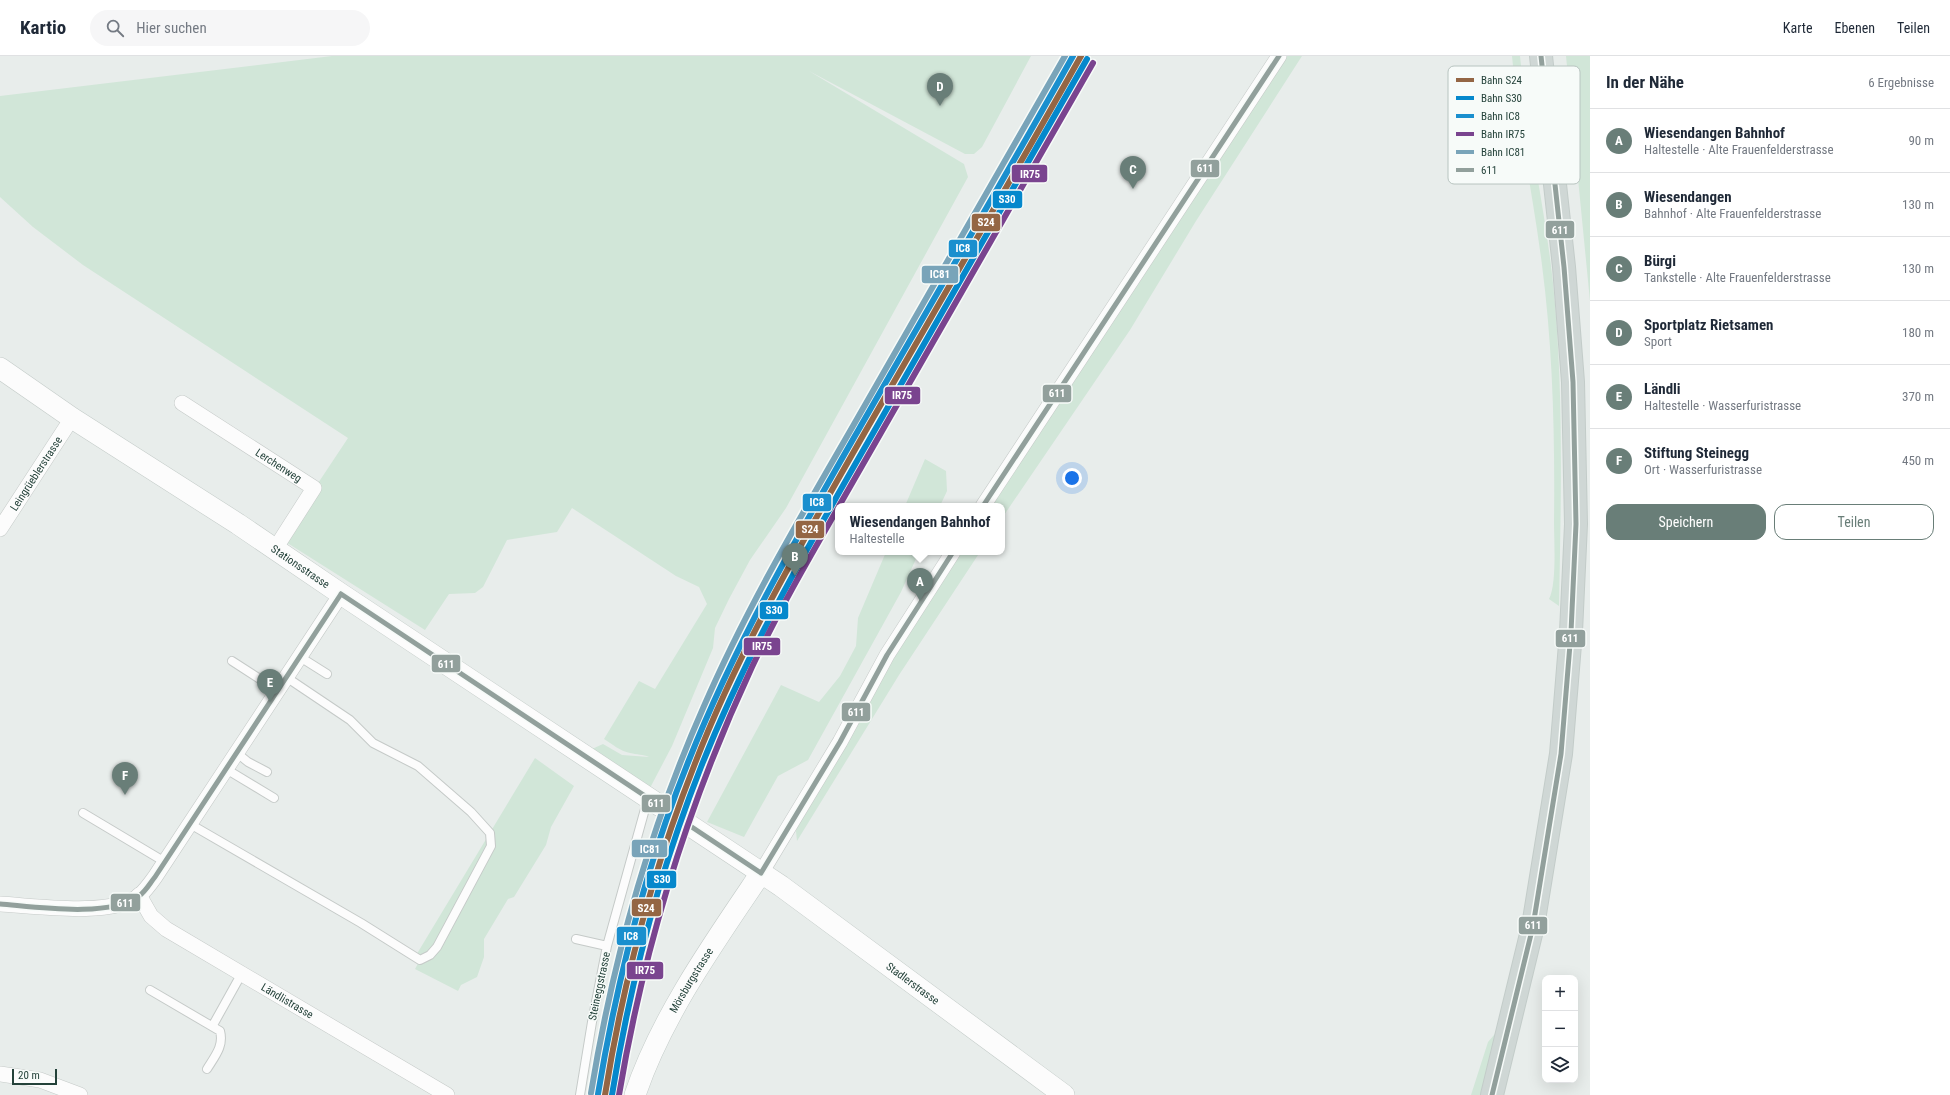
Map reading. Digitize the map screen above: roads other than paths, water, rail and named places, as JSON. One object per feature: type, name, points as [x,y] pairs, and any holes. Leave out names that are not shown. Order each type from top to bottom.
[{"type":"main road","points":[[1541,56],[1542,66]]},
{"type":"main road","points":[[1492,1095],[1533,926],[1561,754],[1571,624],[1576,524],[1573,382],[1564,267],[1555,184]]},
{"type":"main road","name":"Stationsstrasse","points":[[0,368],[72,418],[275,549],[761,873]]},
{"type":"main road","name":"Mörsburgstrasse","points":[[635,1095],[644,1069],[657,1041],[689,983],[761,873]]},
{"type":"main road","name":"Stadlerstrasse","points":[[761,873],[913,982],[1064,1095]]},
{"type":"street","points":[[985,503],[1279,56]]},
{"type":"street","name":"Lerchenweg","points":[[182,403],[314,488],[275,549]]},
{"type":"street","name":"Leingrüeblerstrasse","points":[[0,529],[72,418]]},
{"type":"street","points":[[761,873],[840,742],[887,655],[951,555]]},
{"type":"street","points":[[0,904],[99,908],[123,904],[139,895],[149,885],[165,862],[341,594]]},
{"type":"street","name":"Ländlistrasse","points":[[139,895],[151,916],[160,925],[447,1095]]},
{"type":"street","points":[[0,1074],[40,1080],[80,1095]]},
{"type":"lane","points":[[300,656],[327,674]]},
{"type":"lane","points":[[232,661],[277,690]]},
{"type":"lane","points":[[190,824],[361,923],[420,960],[430,955],[437,947],[491,846],[490,833],[471,812],[418,766],[374,743],[350,720],[286,677]]},
{"type":"lane","points":[[237,752],[267,772]]},
{"type":"lane","points":[[226,769],[274,798]]},
{"type":"lane","name":"Steineggstrasse","points":[[580,1095],[593,1014],[607,946],[645,809]]},
{"type":"lane","points":[[83,813],[165,862]]},
{"type":"lane","points":[[576,939],[607,946]]},
{"type":"lane","points":[[213,1025],[242,973]]},
{"type":"lane","points":[[150,990],[220,1030],[222,1039],[220,1046],[207,1069]]},
{"type":"rail line","name":"IC81","points":[[591,1093],[610,993],[635,896],[666,800],[684,753],[720,670],[794,529],[1065,56]]},
{"type":"rail line","name":"IC8","points":[[598,1094],[614,1009],[634,925],[646,883],[673,801],[707,716],[748,630],[793,546],[1073,56]]},
{"type":"rail line","name":"S24","points":[[605,1095],[612,1053],[630,969],[652,887],[694,766],[731,680],[773,596],[818,514],[1081,56]]},
{"type":"rail line","name":"S30","points":[[612,1095],[619,1053],[637,970],[659,888],[701,767],[738,681],[780,598],[826,516],[1087,59]]},
{"type":"rail line","name":"IR75","points":[[841,503],[1093,63]]},
{"type":"rail line","name":"IR75","points":[[619,1095],[641,985],[655,930],[688,823],[729,719],[752,667],[772,626],[835,513]]},
{"type":"place","name":"Sportplatz Rietsamen","points":[[940,106]]},
{"type":"place","name":"Bürgi","points":[[1133,189]]},
{"type":"place","name":"Wiesendangen","points":[[795,576]]},
{"type":"place","name":"Wiesendangen Bahnhof","points":[[920,601]]},
{"type":"place","name":"Ländli","points":[[270,702]]},
{"type":"place","name":"Stiftung Steinegg","points":[[125,795]]}]
